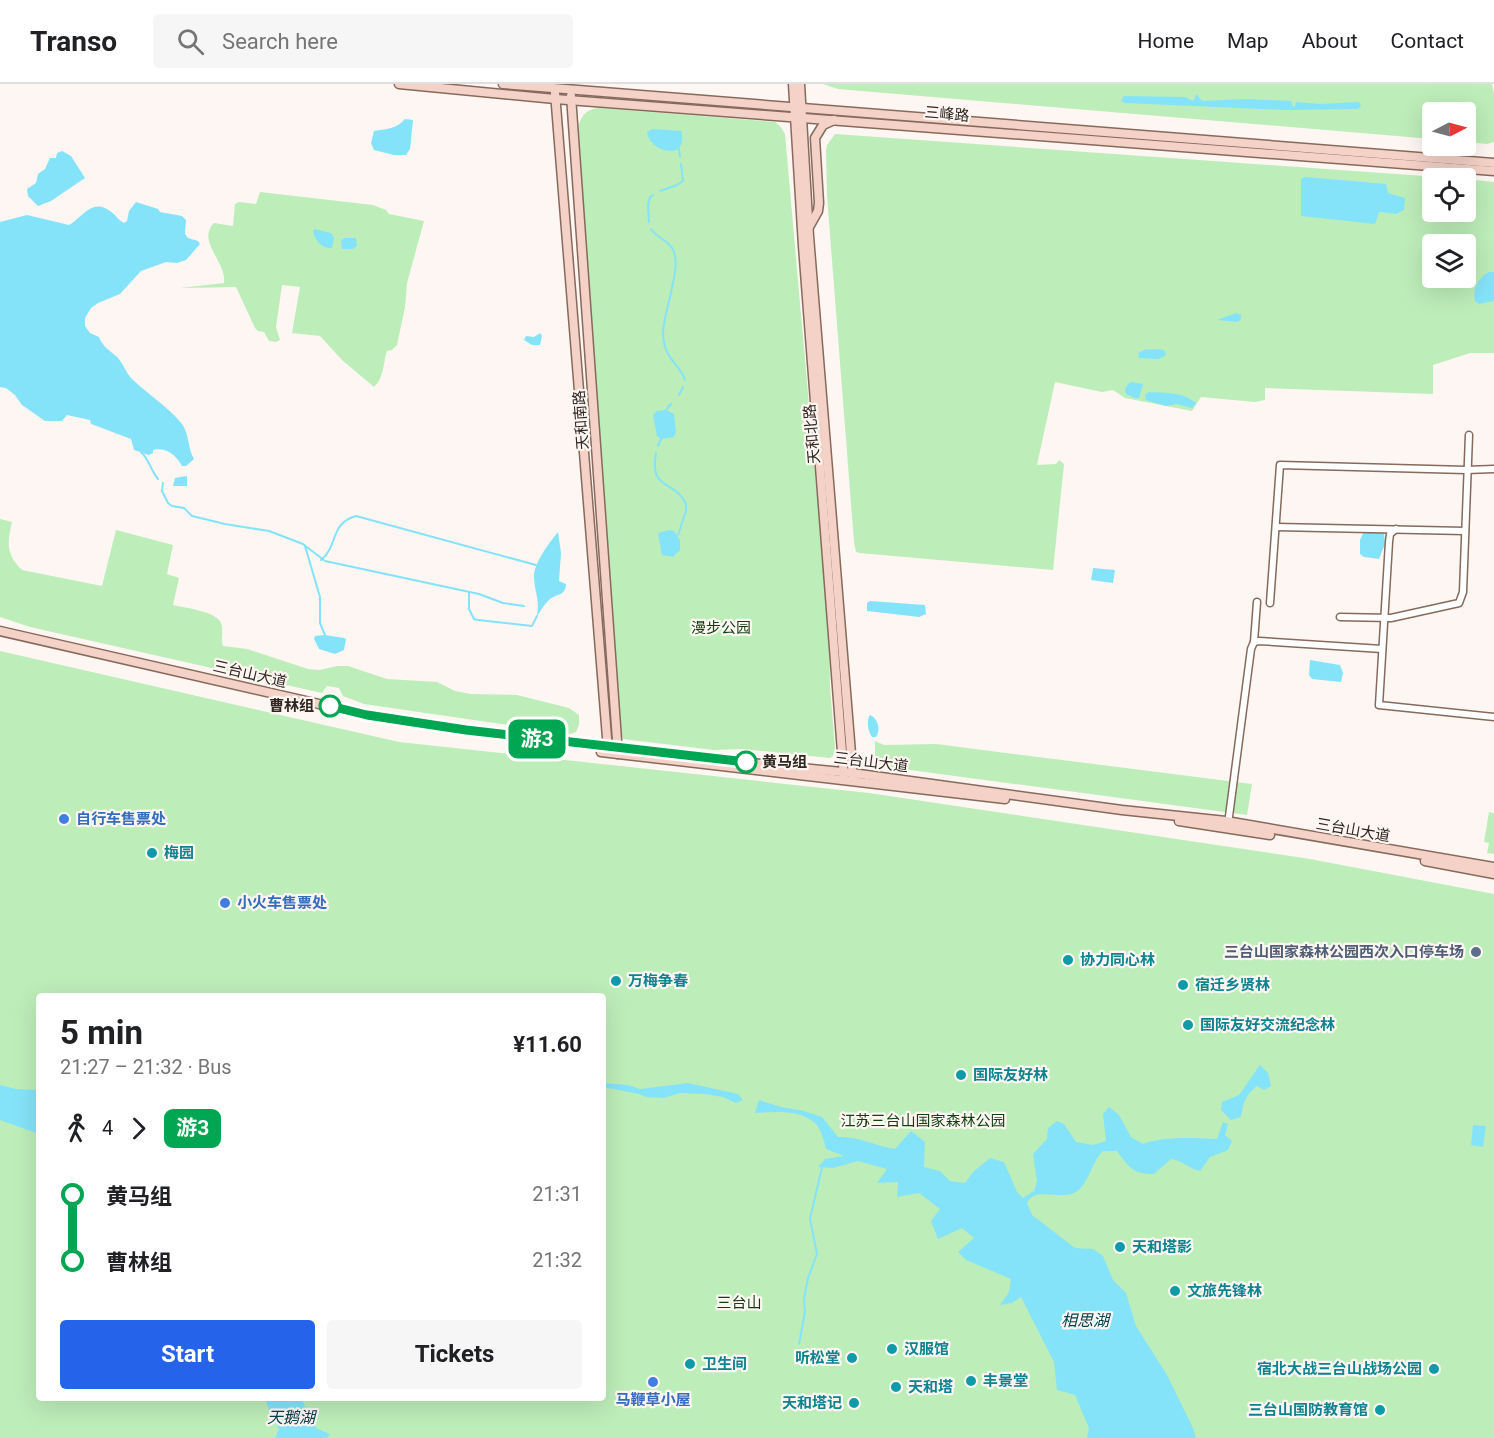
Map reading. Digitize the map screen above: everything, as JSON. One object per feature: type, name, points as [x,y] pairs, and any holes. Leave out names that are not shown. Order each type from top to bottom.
[{"type":"main road","name":"三峰路","points":[[399,84],[555,99],[1022,124],[1480,166],[1494,172]]},
{"type":"main road","name":"三峰路","points":[[503,84],[570,87],[798,112],[837,119],[1480,166],[1494,163]]},
{"type":"main road","name":"天和北路","points":[[793,84],[798,112],[809,227],[848,776]]},
{"type":"main road","name":"天和北路","points":[[800,84],[798,112],[848,776]]},
{"type":"main road","name":"天和南路","points":[[555,86],[613,751]]},
{"type":"main road","name":"天和南路","points":[[570,87],[613,751]]},
{"type":"main road","points":[[809,227],[818,211],[819,203],[815,138],[823,125],[837,119]]},
{"type":"main road","points":[[1480,166],[1494,158]]},
{"type":"main road","name":"三台山大道","points":[[0,631],[367,715],[613,751]]},
{"type":"main road","name":"三台山大道","points":[[0,637],[370,720],[459,735],[848,776],[1228,824],[1494,867]]},
{"type":"main road","name":"三台山大道","points":[[1228,824],[1494,874]]},
{"type":"street","points":[[1340,617],[1384,618],[1459,603],[1463,592],[1469,435]]},
{"type":"street","points":[[1270,603],[1280,465],[1494,469]]},
{"type":"street","points":[[1276,527],[1465,531]]},
{"type":"street","points":[[1396,529],[1390,534],[1389,542],[1379,705],[1494,717]]},
{"type":"street","points":[[1228,824],[1251,649],[1254,642],[1257,602]]},
{"type":"street","points":[[1254,642],[1382,649]]},
{"type":"green space","points":[[823,84],[1492,84],[1494,142],[1476,143],[1476,102],[1422,102],[1422,138],[838,89]]},
{"type":"green space","name":"漫步公园","points":[[600,108],[775,122],[785,134],[829,631],[830,687],[835,748],[830,758],[743,749],[714,750],[623,739],[578,127],[585,113]]},
{"type":"green space","points":[[835,134],[1422,176],[1422,222],[1476,222],[1476,180],[1494,182],[1494,353],[1470,353],[1433,365],[1433,394],[1265,388],[1265,400],[1255,402],[1201,397],[1192,411],[1125,398],[1113,390],[1102,392],[1055,382],[1037,465],[1056,464],[1059,460],[1064,464],[1053,570],[856,552],[827,196],[827,145]]},
{"type":"green space","points":[[260,192],[373,205],[386,210],[389,214],[424,221],[407,283],[405,307],[397,345],[387,351],[381,375],[374,387],[342,360],[320,336],[292,333],[300,287],[282,285],[276,327],[280,340],[276,342],[269,341],[264,332],[255,328],[236,287],[180,288],[224,283],[224,275],[208,237],[209,230],[214,223],[233,226],[235,204],[239,202],[256,204]]},
{"type":"green space","points":[[0,519],[12,522],[9,536],[10,553],[22,570],[102,586],[116,530],[173,545],[167,574],[179,578],[173,605],[207,613],[218,619],[222,626],[223,646],[247,649],[308,669],[320,670],[348,666],[387,679],[437,682],[455,691],[471,694],[517,695],[569,708],[579,715],[579,725],[576,732],[570,734],[364,704],[343,696],[339,688],[327,686],[322,693],[30,627],[0,617]]},
{"type":"green space","name":"江苏三台山国家森林公园","points":[[0,651],[399,742],[869,793],[1310,859],[1494,894],[1494,1438],[0,1438]]},
{"type":"green space","points":[[875,741],[884,745],[936,744],[1252,784],[1247,815],[882,766],[875,758]]},
{"type":"green space","points":[[1489,812],[1494,813],[1494,854],[1487,853],[1489,843],[1484,842]]},
{"type":"water","points":[[1197,94],[1203,101],[1247,99],[1291,101],[1293,107],[1296,102],[1320,104],[1359,102],[1361,106],[1358,109],[1285,110],[1121,101],[1124,96],[1185,97],[1193,101]]},
{"type":"water","points":[[405,119],[413,120],[410,149],[406,155],[394,155],[374,150],[371,143],[374,131],[395,127]]},
{"type":"water","points":[[652,129],[682,131],[682,142],[679,149],[669,151],[659,148],[648,137],[647,132]]},
{"type":"water","points":[[62,151],[71,156],[85,178],[51,201],[38,206],[28,196],[27,189],[36,183],[38,174],[45,169],[50,158],[56,158],[57,153]]},
{"type":"water","points":[[1305,177],[1386,184],[1388,193],[1405,198],[1404,210],[1396,214],[1379,212],[1375,224],[1301,216],[1301,179]]},
{"type":"water","points":[[136,202],[158,209],[160,212],[182,216],[186,220],[185,234],[200,244],[186,260],[177,263],[166,262],[141,271],[120,294],[91,308],[85,318],[85,326],[90,333],[99,337],[104,346],[117,357],[131,378],[182,424],[194,459],[186,466],[182,466],[174,455],[166,451],[153,450],[153,453],[149,455],[134,450],[131,439],[91,424],[90,420],[67,415],[62,421],[45,421],[22,405],[6,388],[0,387],[0,222],[27,215],[69,225],[88,210],[98,207],[110,211],[124,223]]},
{"type":"water","points":[[315,229],[331,233],[334,238],[332,248],[325,247],[317,241],[313,231]]},
{"type":"water","points":[[344,238],[356,238],[357,246],[353,249],[342,249],[341,241]]},
{"type":"water","points":[[1494,272],[1494,301],[1479,304],[1474,297],[1475,288],[1485,274]]},
{"type":"water","points":[[1236,313],[1241,315],[1238,322],[1217,320]]},
{"type":"water","points":[[540,333],[542,336],[540,345],[532,345],[524,340],[526,336],[534,337]]},
{"type":"water","points":[[1146,349],[1164,350],[1166,354],[1158,359],[1139,358],[1138,353]]},
{"type":"water","points":[[1131,382],[1143,384],[1139,398],[1126,394],[1125,389]]},
{"type":"water","points":[[1149,392],[1180,395],[1196,403],[1192,408],[1177,404],[1166,406],[1146,400],[1145,395]]},
{"type":"water","points":[[666,410],[674,414],[676,432],[674,437],[661,439],[657,436],[653,415],[657,411]]},
{"type":"water","points":[[187,476],[187,486],[173,486],[175,478]]},
{"type":"water","points":[[674,531],[680,540],[680,550],[673,557],[662,555],[658,533]]},
{"type":"water","points":[[1364,531],[1384,533],[1385,544],[1379,559],[1364,557],[1360,554],[1360,540]]},
{"type":"water","points":[[558,532],[561,553],[559,581],[566,584],[566,588],[547,602],[537,616],[534,572],[542,554]]},
{"type":"water","points":[[1093,568],[1115,570],[1113,583],[1091,580]]},
{"type":"water","points":[[870,601],[925,605],[926,614],[919,617],[867,611],[867,603]]},
{"type":"water","points":[[325,635],[346,639],[344,650],[335,654],[319,649],[314,639],[315,636]]},
{"type":"water","points":[[1310,660],[1340,665],[1343,673],[1341,682],[1312,679],[1309,675]]},
{"type":"water","points":[[870,715],[878,725],[876,737],[872,737],[869,729]]},
{"type":"water","points":[[1260,1065],[1268,1073],[1271,1086],[1264,1090],[1257,1086],[1253,1089],[1245,1100],[1241,1117],[1231,1120],[1221,1110],[1222,1102],[1239,1095]]},
{"type":"water","points":[[606,1083],[628,1085],[640,1089],[688,1083],[738,1094],[743,1100],[736,1103],[723,1097],[704,1094],[680,1093],[664,1098],[646,1097],[606,1088]]},
{"type":"water","points":[[0,1085],[16,1089],[36,1090],[36,1133],[0,1120]]},
{"type":"water","name":"相思湖","points":[[759,1100],[822,1117],[838,1137],[853,1138],[888,1148],[895,1149],[911,1131],[925,1142],[924,1167],[940,1171],[950,1181],[965,1183],[973,1172],[990,1158],[1004,1162],[1017,1192],[1023,1198],[1034,1191],[1037,1181],[1033,1154],[1047,1139],[1048,1128],[1057,1121],[1064,1124],[1076,1142],[1093,1145],[1106,1141],[1103,1114],[1109,1107],[1119,1115],[1131,1137],[1143,1144],[1170,1139],[1217,1139],[1223,1122],[1228,1124],[1225,1135],[1232,1141],[1228,1150],[1210,1157],[1200,1171],[1171,1159],[1154,1174],[1141,1173],[1128,1165],[1117,1151],[1103,1151],[1079,1190],[1067,1195],[1035,1195],[1027,1203],[1032,1215],[1075,1248],[1093,1249],[1103,1256],[1113,1280],[1126,1293],[1136,1326],[1167,1375],[1196,1438],[1087,1438],[1089,1428],[1075,1395],[1057,1390],[1054,1362],[1021,1297],[1012,1303],[1000,1305],[1009,1292],[1011,1279],[966,1260],[958,1252],[974,1238],[962,1228],[938,1239],[931,1221],[940,1209],[919,1193],[897,1197],[898,1182],[877,1183],[887,1169],[858,1161],[833,1168],[818,1167],[825,1159],[844,1156],[826,1149],[819,1128],[802,1115],[786,1112],[755,1113]]},
{"type":"water","points":[[1473,1125],[1486,1126],[1483,1147],[1471,1145]]},
{"type":"water","name":"天鹅湖","points":[[266,1401],[302,1401],[316,1428],[330,1434],[327,1438],[275,1438],[279,1429]]},
{"type":"waterway","points":[[679,149],[680,157]]},
{"type":"waterway","points":[[660,191],[683,181],[681,164]]},
{"type":"waterway","points":[[649,222],[648,205],[653,195]]},
{"type":"waterway","points":[[651,229],[670,245],[675,256],[676,266],[663,335],[666,350],[685,380]]},
{"type":"waterway","points":[[679,395],[683,387]]},
{"type":"waterway","points":[[666,410],[671,404]]},
{"type":"waterway","points":[[658,446],[661,439]]},
{"type":"waterway","points":[[141,452],[158,479]]},
{"type":"waterway","points":[[656,453],[656,474],[664,484],[676,491],[686,504],[678,535]]},
{"type":"waterway","points":[[163,483],[162,491],[168,503],[184,508],[192,516],[269,531],[303,544],[325,561],[524,606]]},
{"type":"waterway","points":[[321,560],[327,554],[338,529],[347,520],[356,516],[536,565]]},
{"type":"waterway","points":[[305,546],[320,597],[320,623],[325,635]]},
{"type":"waterway","points":[[469,592],[469,609],[474,619],[532,626],[537,616]]},
{"type":"waterway","points":[[799,1344],[808,1278],[817,1254],[810,1219],[822,1167]]},
{"type":"bus line","name":"游3","points":[[330,706],[367,715],[466,730],[746,762]]},
{"type":"place","name":"曹林组","points":[[330,706]]},
{"type":"place","name":"黄马组","points":[[746,762]]},
{"type":"place","name":"自行车售票处","points":[[64,819]]},
{"type":"place","name":"梅园","points":[[152,853]]},
{"type":"place","name":"小火车售票处","points":[[225,903]]},
{"type":"place","name":"三台山国家森林公园西次入口停车场","points":[[1476,952]]},
{"type":"place","name":"协力同心林","points":[[1068,960]]},
{"type":"place","name":"万梅争春","points":[[616,981]]},
{"type":"place","name":"宿迁乡贤林","points":[[1183,985]]},
{"type":"place","name":"国际友好交流纪念林","points":[[1188,1025]]},
{"type":"place","name":"国际友好林","points":[[961,1075]]},
{"type":"place","name":"天和塔影","points":[[1120,1247]]},
{"type":"place","name":"文旅先锋林","points":[[1175,1291]]},
{"type":"place","name":"汉服馆","points":[[892,1349]]},
{"type":"place","name":"听松堂","points":[[852,1358]]},
{"type":"place","name":"卫生间","points":[[690,1364]]},
{"type":"place","name":"宿北大战三台山战场公园","points":[[1434,1369]]},
{"type":"place","name":"丰景堂","points":[[971,1381]]},
{"type":"place","name":"马鞭草小屋","points":[[653,1382]]},
{"type":"place","name":"天和塔","points":[[896,1387]]},
{"type":"place","name":"天和塔记","points":[[854,1403]]},
{"type":"place","name":"三台山国防教育馆","points":[[1380,1410]]},
{"type":"park label","name":"三台山","points":[[739,1303]]}]
